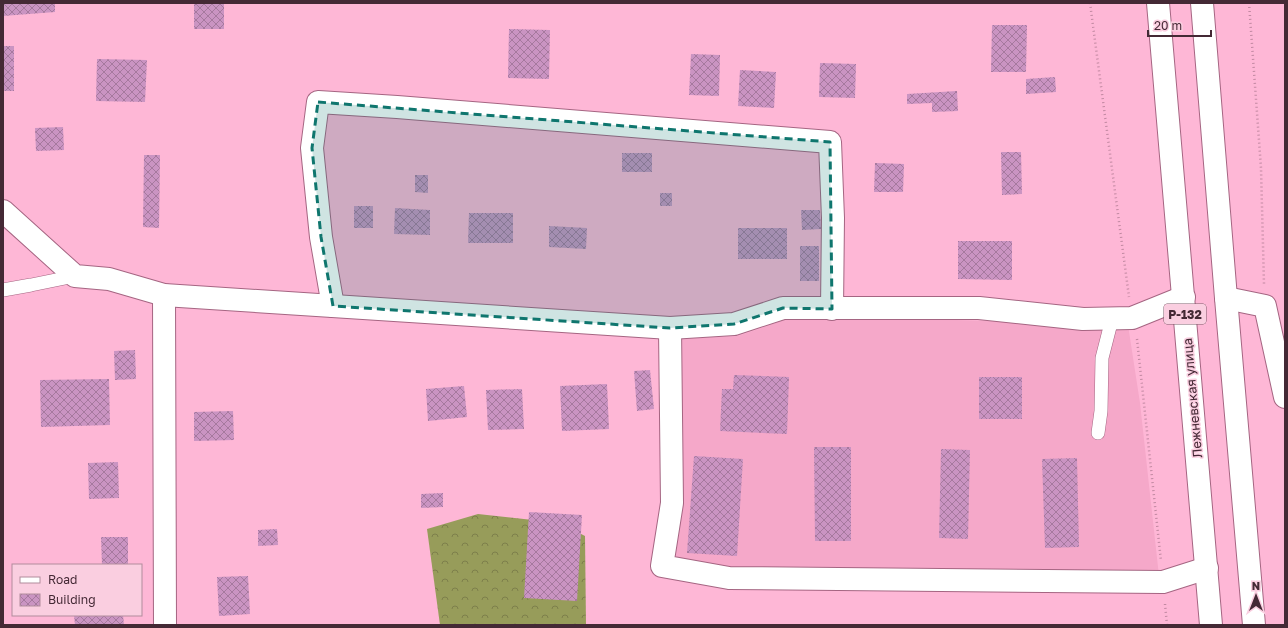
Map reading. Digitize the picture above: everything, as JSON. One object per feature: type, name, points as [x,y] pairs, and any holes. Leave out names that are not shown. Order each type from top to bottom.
[{"type":"main road","name":"Лежневская улица","points":[[1158,3],[1212,625]]},
{"type":"main road","points":[[1202,3],[1254,625]]},
{"type":"main road","points":[[333,306],[321,237],[312,148],[318,102],[830,142],[833,218],[832,309]]},
{"type":"main road","points":[[3,211],[75,276],[109,278],[164,295],[670,328],[734,324],[783,308],[979,308],[1083,319],[1132,318],[1184,297]]},
{"type":"main road","points":[[164,295],[165,625]]},
{"type":"main road","points":[[1226,298],[1265,306],[1285,397]]},
{"type":"main road","points":[[670,328],[672,503],[662,566],[729,578],[1155,582],[1163,582],[1207,568]]},
{"type":"lane","points":[[3,290],[31,286],[75,276]]},
{"type":"lane","points":[[1098,433],[1102,411],[1102,358],[1112,319]]},
{"type":"path","points":[[1249,3],[1261,168],[1265,306]]},
{"type":"highlighted area","points":[[318,102],[830,142],[832,309],[783,308],[734,324],[670,328],[333,306],[321,237],[312,148]]},
{"type":"shaded area","points":[[886,318],[1128,325],[1140,403],[1159,576],[747,570],[674,561],[681,339],[738,336],[787,319]]},
{"type":"green space","points":[[478,514],[560,523],[585,536],[586,625],[440,625],[427,529]]},
{"type":"building","points":[[3,3],[55,3],[55,12],[3,16]]},
{"type":"building","points":[[194,3],[224,3],[224,29],[194,29]]},
{"type":"building","points":[[992,25],[1027,25],[1026,72],[991,72]]},
{"type":"building","points":[[509,29],[550,30],[549,79],[508,78]]},
{"type":"building","points":[[3,46],[14,46],[14,91],[3,91]]},
{"type":"building","points":[[691,54],[720,55],[719,96],[689,95]]},
{"type":"building","points":[[97,59],[147,60],[145,102],[96,101]]},
{"type":"building","points":[[820,63],[856,64],[855,98],[819,97]]},
{"type":"building","points":[[740,70],[776,72],[774,108],[738,106]]},
{"type":"building","points":[[1055,77],[1056,92],[1026,94],[1026,79]]},
{"type":"building","points":[[957,91],[958,111],[932,112],[932,103],[907,104],[907,94]]},
{"type":"building","points":[[63,127],[64,150],[36,151],[35,128]]},
{"type":"building","points":[[1001,152],[1021,152],[1022,194],[1002,195]]},
{"type":"building","points":[[622,153],[652,153],[652,172],[622,172]]},
{"type":"building","points":[[144,155],[160,155],[159,228],[143,227]]},
{"type":"building","points":[[875,163],[904,164],[903,192],[874,192]]},
{"type":"building","points":[[415,175],[428,175],[428,193],[415,192]]},
{"type":"building","points":[[660,193],[672,193],[672,206],[660,206]]},
{"type":"building","points":[[354,206],[373,206],[373,228],[354,228]]},
{"type":"building","points":[[395,208],[430,210],[430,235],[394,234]]},
{"type":"building","points":[[801,210],[820,210],[821,229],[802,230]]},
{"type":"building","points":[[469,213],[513,213],[513,243],[468,243]]},
{"type":"building","points":[[549,226],[587,228],[586,249],[549,247]]},
{"type":"building","points":[[738,228],[787,228],[787,259],[738,259]]},
{"type":"building","points":[[958,241],[1012,241],[1012,280],[958,279]]},
{"type":"building","points":[[800,246],[819,246],[819,281],[800,281]]},
{"type":"building","points":[[135,350],[136,379],[115,380],[114,351]]},
{"type":"building","points":[[650,370],[654,409],[637,411],[634,371]]},
{"type":"building","points":[[734,375],[789,377],[787,434],[720,431],[722,389],[733,389]]},
{"type":"building","points":[[979,377],[1022,377],[1022,419],[979,419]]},
{"type":"building","points":[[109,379],[110,425],[41,427],[40,380]]},
{"type":"building","points":[[607,384],[609,429],[562,431],[560,386]]},
{"type":"building","points":[[464,386],[467,417],[428,421],[426,389]]},
{"type":"building","points":[[522,389],[524,429],[488,430],[486,390]]},
{"type":"building","points":[[233,411],[234,440],[194,441],[194,412]]},
{"type":"building","points":[[814,447],[851,447],[851,541],[815,541]]},
{"type":"building","points":[[941,449],[970,450],[968,539],[939,538]]},
{"type":"building","points":[[694,456],[743,459],[737,556],[687,553]]},
{"type":"building","points":[[1077,458],[1079,547],[1045,548],[1042,459]]},
{"type":"building","points":[[118,462],[119,498],[89,499],[88,463]]},
{"type":"building","points":[[443,493],[443,507],[421,508],[421,494]]},
{"type":"building","points":[[529,512],[582,515],[577,601],[524,598]]},
{"type":"building","points":[[277,529],[278,545],[258,546],[258,530]]},
{"type":"building","points":[[101,537],[128,537],[128,564],[102,564]]},
{"type":"building","points":[[248,576],[250,614],[219,616],[217,577]]},
{"type":"building","points":[[74,616],[123,616],[124,625],[75,625]]}]
